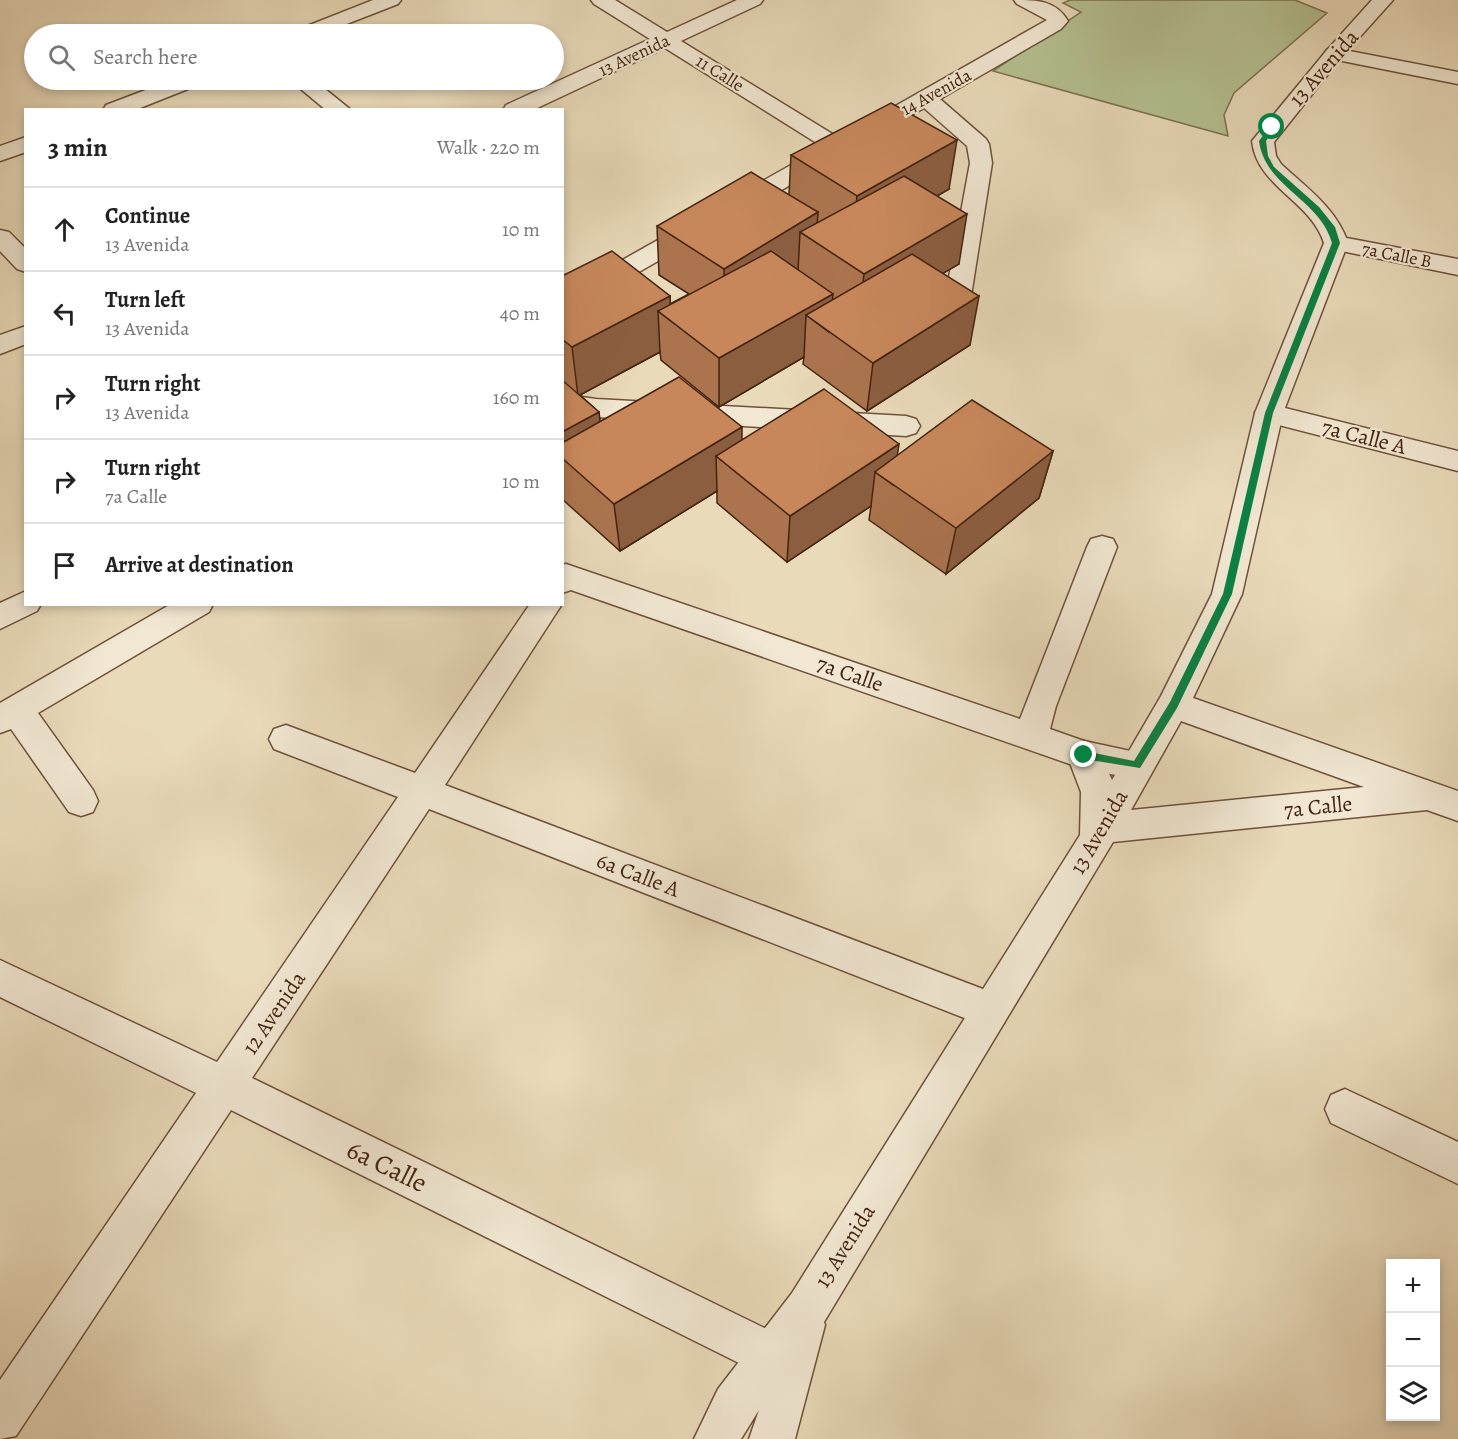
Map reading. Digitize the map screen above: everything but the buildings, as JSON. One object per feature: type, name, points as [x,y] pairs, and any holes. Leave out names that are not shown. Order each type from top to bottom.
[{"type":"street","points":[[330,24],[391,0]]},
{"type":"street","name":"11 Calle","points":[[601,0],[838,147]]},
{"type":"street","name":"13 Avenida","points":[[564,87],[753,0]]},
{"type":"street","name":"14 Avenida","points":[[568,294],[838,147],[1058,21],[1054,14],[1024,0]]},
{"type":"street","name":"13 Avenida","points":[[717,1439],[734,1405],[807,1308],[1098,835],[1173,705],[1227,594],[1269,413],[1336,243],[1331,227],[1316,209],[1272,168],[1264,156],[1263,141],[1334,54],[1383,0]]},
{"type":"street","points":[[1334,54],[1458,78]]},
{"type":"street","points":[[119,108],[165,90]]},
{"type":"street","points":[[314,90],[337,108]]},
{"type":"street","name":"13 Avenida","points":[[518,108],[557,90]]},
{"type":"street","points":[[925,98],[978,144],[981,163],[955,315]]},
{"type":"street","points":[[0,154],[24,145]]},
{"type":"street","points":[[0,237],[24,262]]},
{"type":"street","name":"7a Calle B","points":[[1336,243],[1458,267]]},
{"type":"street","points":[[0,345],[24,335]]},
{"type":"street","points":[[564,398],[575,405],[596,408],[906,426]]},
{"type":"street","name":"7a Calle A","points":[[1269,413],[1458,461]]},
{"type":"street","points":[[1031,737],[1040,706],[1102,547]]},
{"type":"street","name":"7a Calle","points":[[564,578],[1084,755],[1137,765]]},
{"type":"street","points":[[0,617],[24,604]]},
{"type":"street","points":[[81,801],[8,714],[195,606]]},
{"type":"street","name":"12 Avenida","points":[[0,1420],[546,606]]},
{"type":"street","name":"7a Calle","points":[[1173,705],[1458,806]]},
{"type":"street","name":"6a Calle A","points":[[286,740],[990,1010]]},
{"type":"street","points":[[1084,755],[1097,779],[1101,803],[1098,835]]},
{"type":"street","name":"7a Calle","points":[[1098,835],[1425,796]]},
{"type":"street","name":"6a Calle","points":[[0,978],[225,1086],[772,1356]]},
{"type":"street","points":[[1345,1109],[1458,1163]]},
{"type":"street","name":"13 Avenida","points":[[772,1439],[807,1308]]},
{"type":"green space","points":[[1070,0],[1295,0],[1327,13],[1234,93],[1224,115],[1228,136],[993,71],[1081,12],[1063,3]]},
{"type":"route","points":[[1084,755],[1137,765],[1173,705],[1227,594],[1269,413],[1336,243],[1331,227],[1316,209],[1272,168],[1264,156],[1263,141],[1272,127]]}]
